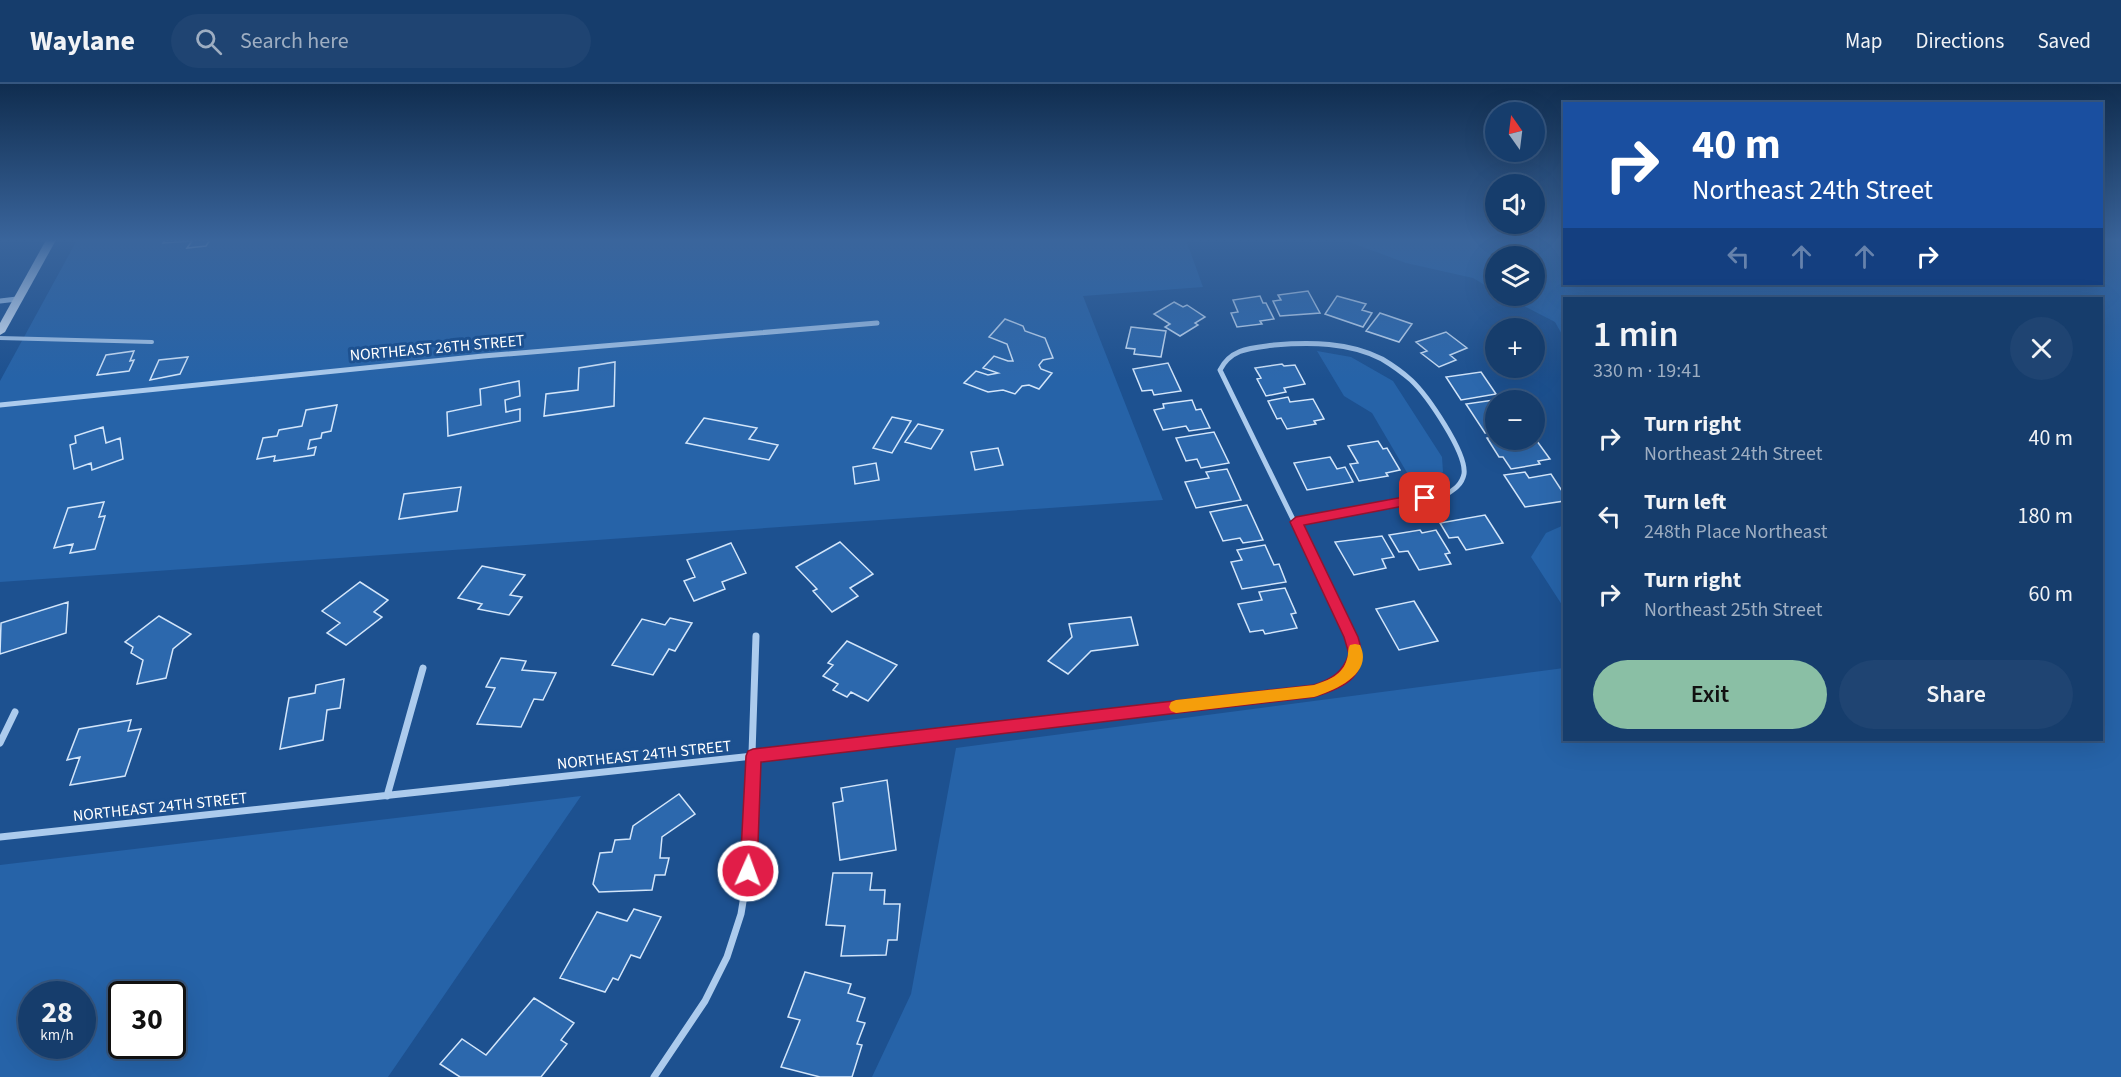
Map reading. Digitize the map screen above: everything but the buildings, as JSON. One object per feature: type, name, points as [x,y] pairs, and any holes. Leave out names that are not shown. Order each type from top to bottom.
[{"type":"street","points":[[0,332],[24,286]]},
{"type":"street","points":[[0,302],[17,299]]},
{"type":"street","name":"NORTHEAST 26TH STREET","points":[[0,405],[460,358],[877,323]]},
{"type":"street","points":[[1321,342],[1348,347],[1384,361],[1413,382],[1459,452],[1465,462],[1466,473],[1462,483],[1455,491],[1446,494],[1296,522],[1224,380],[1220,370],[1228,355],[1248,348],[1321,342]]},
{"type":"street","name":"NORTHEAST 24TH STREET","points":[[0,837],[753,756],[1314,691],[1330,686],[1345,677],[1356,654],[1351,637],[1296,522]]},
{"type":"street","points":[[654,1077],[705,1000],[727,957],[741,914],[748,871],[756,636]]},
{"type":"street","points":[[387,796],[423,668]]},
{"type":"street","points":[[0,743],[15,712]]},
{"type":"lane","points":[[0,338],[152,342]]},
{"type":"shaded area","points":[[52,286],[1203,287],[1083,296],[1163,500],[0,582],[0,381]]},
{"type":"shaded area","points":[[1545,286],[2121,286],[2121,1077],[872,1077],[911,994],[956,748],[1563,668],[1563,741],[2103,741],[2103,297],[1563,297],[1563,336],[1555,322],[1524,306],[1545,306]]},
{"type":"shaded area","points":[[1317,351],[1351,357],[1393,381],[1442,457],[1443,472],[1429,484],[1416,488],[1372,413],[1344,396]]},
{"type":"shaded area","points":[[1563,525],[1563,606],[1531,557],[1546,533]]},
{"type":"shaded area","points":[[581,796],[388,1077],[0,1077],[0,865]]},
{"type":"slow traffic","points":[[1176,707],[1314,691],[1330,686],[1345,677],[1352,666],[1356,654],[1355,649]]},
{"type":"route","points":[[748,871],[753,756],[1314,691],[1330,686],[1345,677],[1356,654],[1351,637],[1296,522],[1425,498]]}]
